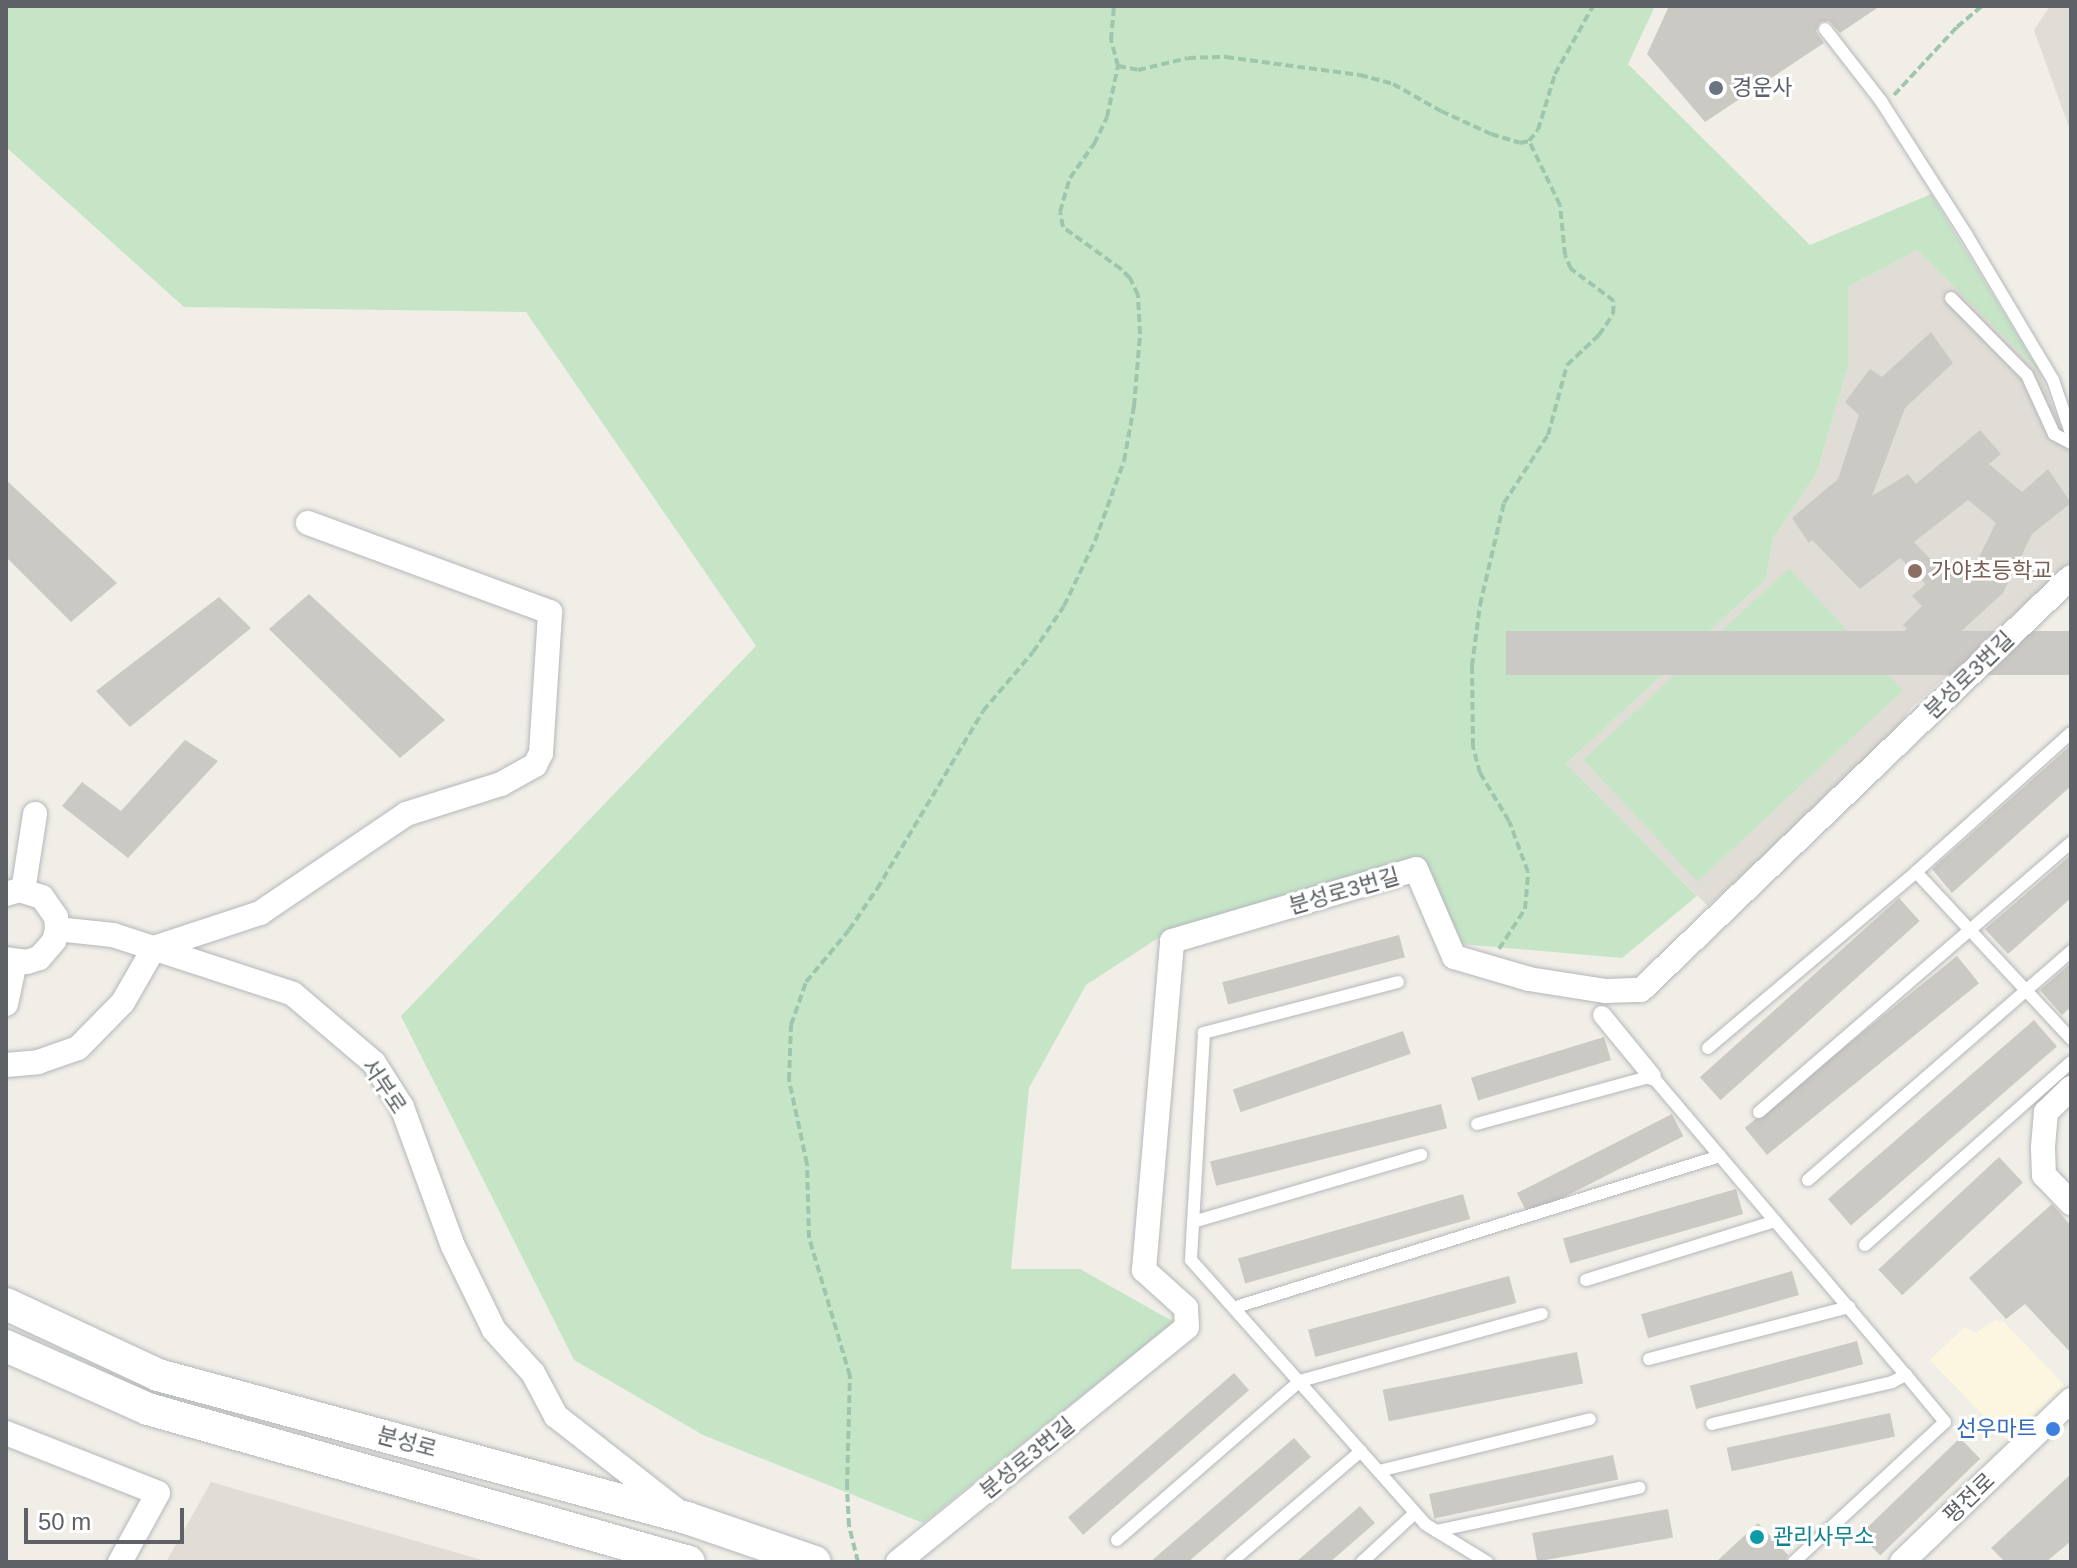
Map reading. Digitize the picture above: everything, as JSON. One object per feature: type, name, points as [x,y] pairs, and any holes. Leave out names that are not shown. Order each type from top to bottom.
[{"type":"main road","name":"분성로","points":[[6,1304],[158,1375],[687,1518],[815,1562]]},
{"type":"main road","name":"분성로","points":[[6,1346],[148,1409],[689,1562]]},
{"type":"street","points":[[6,1065],[38,1062],[78,1048],[123,1002],[154,948],[260,913],[406,814],[501,784],[535,765],[541,753],[550,612],[308,523]]},
{"type":"street","name":"분성로3번길","points":[[898,1562],[1187,1327],[1186,1308],[1144,1270],[1172,941],[1416,869],[1454,957],[1529,979],[1606,991],[1641,990],[2071,577]]},
{"type":"street","points":[[6,1004],[10,961],[39,958],[54,941],[57,929],[51,906],[42,897],[14,892],[35,814]]},
{"type":"street","name":"서부로","points":[[57,929],[113,935],[293,994],[374,1063],[402,1107],[453,1246],[494,1330],[533,1373],[556,1416],[687,1518]]},
{"type":"street","points":[[1602,1015],[1652,1076]]},
{"type":"street","points":[[2071,1088],[2046,1112],[2043,1148],[2044,1175],[2071,1203]]},
{"type":"street","name":"평전로","points":[[1902,1562],[2070,1402]]},
{"type":"street","points":[[6,1433],[158,1493],[120,1562]]},
{"type":"lane","points":[[1825,29],[1883,105],[2034,346],[2053,380],[2071,433]]},
{"type":"lane","points":[[1951,298],[2027,375],[2054,434],[2071,443]]},
{"type":"lane","points":[[1708,1048],[1916,872],[2071,733]]},
{"type":"lane","points":[[1759,1112],[2071,843]]},
{"type":"lane","points":[[1916,872],[2071,1039]]},
{"type":"lane","points":[[1808,1180],[2071,951]]},
{"type":"lane","points":[[1398,982],[1204,1033],[1191,1260],[1236,1307],[1415,1513],[1436,1531],[1487,1562]]},
{"type":"lane","points":[[1865,1245],[2071,1062]]},
{"type":"lane","points":[[1477,1124],[1652,1076],[1945,1422],[1794,1562]]},
{"type":"lane","points":[[1193,1222],[1421,1155]]},
{"type":"lane","points":[[1236,1307],[1720,1156]]},
{"type":"lane","points":[[1586,1280],[1775,1221]]},
{"type":"lane","points":[[1649,1359],[1849,1307]]},
{"type":"lane","points":[[1117,1540],[1300,1381],[1542,1314]]},
{"type":"lane","points":[[1712,1424],[1892,1382],[1906,1375]]},
{"type":"lane","points":[[1379,1471],[1590,1419]]},
{"type":"lane","points":[[1231,1562],[1361,1451]]},
{"type":"lane","points":[[1436,1531],[1639,1488]]},
{"type":"lane","points":[[1362,1562],[1415,1513]]},
{"type":"path","points":[[858,1562],[849,1526],[847,1487],[850,1376],[809,1238],[807,1164],[789,1080],[791,1025],[806,982],[877,889],[983,711],[1033,652],[1064,606],[1110,503],[1133,418],[1140,334],[1138,295],[1130,278],[1063,227],[1060,212],[1070,178],[1094,144],[1107,117],[1118,66],[1111,40],[1114,6]]},
{"type":"path","points":[[1118,66],[1138,70],[1188,58],[1226,57],[1360,75],[1393,84],[1491,134],[1520,143],[1529,141],[1538,130],[1555,74],[1593,6]]},
{"type":"path","points":[[1883,105],[1957,27],[1982,6]]},
{"type":"path","points":[[1483,965],[1514,930],[1525,909],[1529,887],[1518,839],[1480,773],[1473,746],[1472,666],[1480,605],[1504,503],[1548,435],[1567,365],[1599,335],[1613,314],[1614,301],[1571,269],[1565,255],[1560,205],[1529,141]]},
{"type":"shaded area","points":[[2050,6],[2071,6],[2071,133],[2034,30]]},
{"type":"shaded area","name":"가야초등학교","points":[[1917,250],[2040,372],[2071,454],[2071,562],[1911,708],[1880,750],[1708,906],[1565,765],[1766,579],[1773,538],[1817,472],[1848,366],[1848,287]]},
{"type":"shaded area","points":[[1995,1320],[2004,1322],[2066,1387],[2008,1441],[1930,1360],[1965,1327],[1975,1333]]},
{"type":"shaded area","points":[[211,1482],[489,1562],[166,1562]]},
{"type":"green space","points":[[6,6],[1655,6],[1628,64],[1810,245],[1931,194],[2040,372],[1917,250],[1848,287],[1848,366],[1817,472],[1773,538],[1766,579],[1566,764],[1697,896],[1622,958],[1460,944],[1421,857],[1158,938],[1086,985],[1029,1088],[1011,1269],[1080,1269],[1174,1322],[923,1523],[703,1435],[574,1360],[401,1016],[756,646],[526,312],[184,307],[6,147]]},
{"type":"green space","points":[[1789,568],[1903,690],[1697,882],[1583,760]]},
{"type":"building","name":"경운사","points":[[1669,6],[1880,6],[1840,33],[1829,21],[1820,22],[1816,31],[1824,43],[1705,122],[1647,54]]},
{"type":"building","points":[[1931,332],[1953,363],[1905,408],[1872,496],[1908,474],[1916,484],[1980,430],[2001,454],[1989,464],[2022,492],[2048,469],[2071,503],[2032,534],[2003,593],[1920,669],[1893,638],[1907,629],[1903,625],[1922,606],[1912,596],[1926,584],[1900,558],[1860,589],[1812,540],[1809,543],[1792,518],[1838,479],[1859,415],[1845,402],[1870,369],[1882,377]],"holes":[[[1968,500],[1996,523],[1971,573],[1957,559],[1942,571],[1914,542]]]},
{"type":"building","points":[[6,480],[117,583],[71,622],[6,557]]},
{"type":"building","points":[[309,594],[445,720],[400,758],[269,629]]},
{"type":"building","points":[[219,597],[251,628],[130,727],[96,691]]},
{"type":"building","points":[[1506,631],[2071,631],[2071,675],[1506,675]]},
{"type":"building","points":[[185,740],[218,761],[128,858],[62,806],[82,782],[121,811]]},
{"type":"building","points":[[2071,745],[2071,786],[1952,893],[1932,869]]},
{"type":"building","points":[[2071,855],[2071,898],[2008,954],[1985,929]]},
{"type":"building","points":[[1899,898],[1920,921],[1721,1100],[1700,1077]]},
{"type":"building","points":[[1399,935],[1405,957],[1228,1005],[1222,982]]},
{"type":"building","points":[[1957,956],[1979,983],[1767,1155],[1745,1128]]},
{"type":"building","points":[[2071,963],[2071,1007],[2062,1015],[2040,990]]},
{"type":"building","points":[[2034,1020],[2057,1046],[1851,1226],[1828,1199]]},
{"type":"building","points":[[1403,1031],[1411,1054],[1241,1112],[1233,1090]]},
{"type":"building","points":[[1604,1037],[1611,1060],[1478,1101],[1471,1078]]},
{"type":"building","points":[[1441,1104],[1447,1128],[1216,1186],[1210,1162]]},
{"type":"building","points":[[1672,1114],[1683,1136],[1528,1215],[1517,1193]]},
{"type":"building","points":[[1999,1157],[2023,1183],[1902,1295],[1878,1270]]},
{"type":"building","points":[[1736,1189],[1743,1214],[1570,1264],[1563,1239]]},
{"type":"building","points":[[1463,1194],[1470,1219],[1245,1283],[1238,1258]]},
{"type":"building","points":[[2052,1204],[2071,1226],[2071,1353],[2025,1304],[2006,1319],[1969,1278]]},
{"type":"building","points":[[1792,1271],[1799,1295],[1648,1338],[1641,1314]]},
{"type":"building","points":[[1509,1276],[1516,1303],[1315,1357],[1308,1330]]},
{"type":"building","points":[[1857,1341],[1863,1364],[1696,1409],[1690,1386]]},
{"type":"building","points":[[1577,1352],[1583,1383],[1389,1421],[1383,1390]]},
{"type":"building","points":[[1234,1373],[1249,1390],[1083,1535],[1068,1517]]},
{"type":"building","points":[[1890,1413],[1895,1436],[1732,1471],[1727,1448]]},
{"type":"building","points":[[1294,1438],[1311,1457],[1188,1562],[1150,1562]]},
{"type":"building","points":[[1960,1438],[1980,1459],[1880,1555],[1860,1535]]},
{"type":"building","points":[[1613,1455],[1618,1479],[1434,1519],[1429,1494]]},
{"type":"building","points":[[2071,1474],[2071,1541],[2046,1562],[2005,1562],[1991,1548]]},
{"type":"building","points":[[1360,1506],[1375,1523],[1330,1562],[1296,1562]]},
{"type":"building","points":[[1668,1509],[1673,1538],[1537,1562],[1532,1533]]},
{"type":"building","name":"관리사무소","points":[[1758,1523],[1788,1555],[1785,1562],[1716,1562]]},
{"type":"place","name":"경운사","points":[[1716,88]]},
{"type":"place","name":"가야초등학교","points":[[1915,571]]},
{"type":"place","name":"선우마트","points":[[2053,1429]]},
{"type":"place","name":"관리사무소","points":[[1757,1537]]}]
